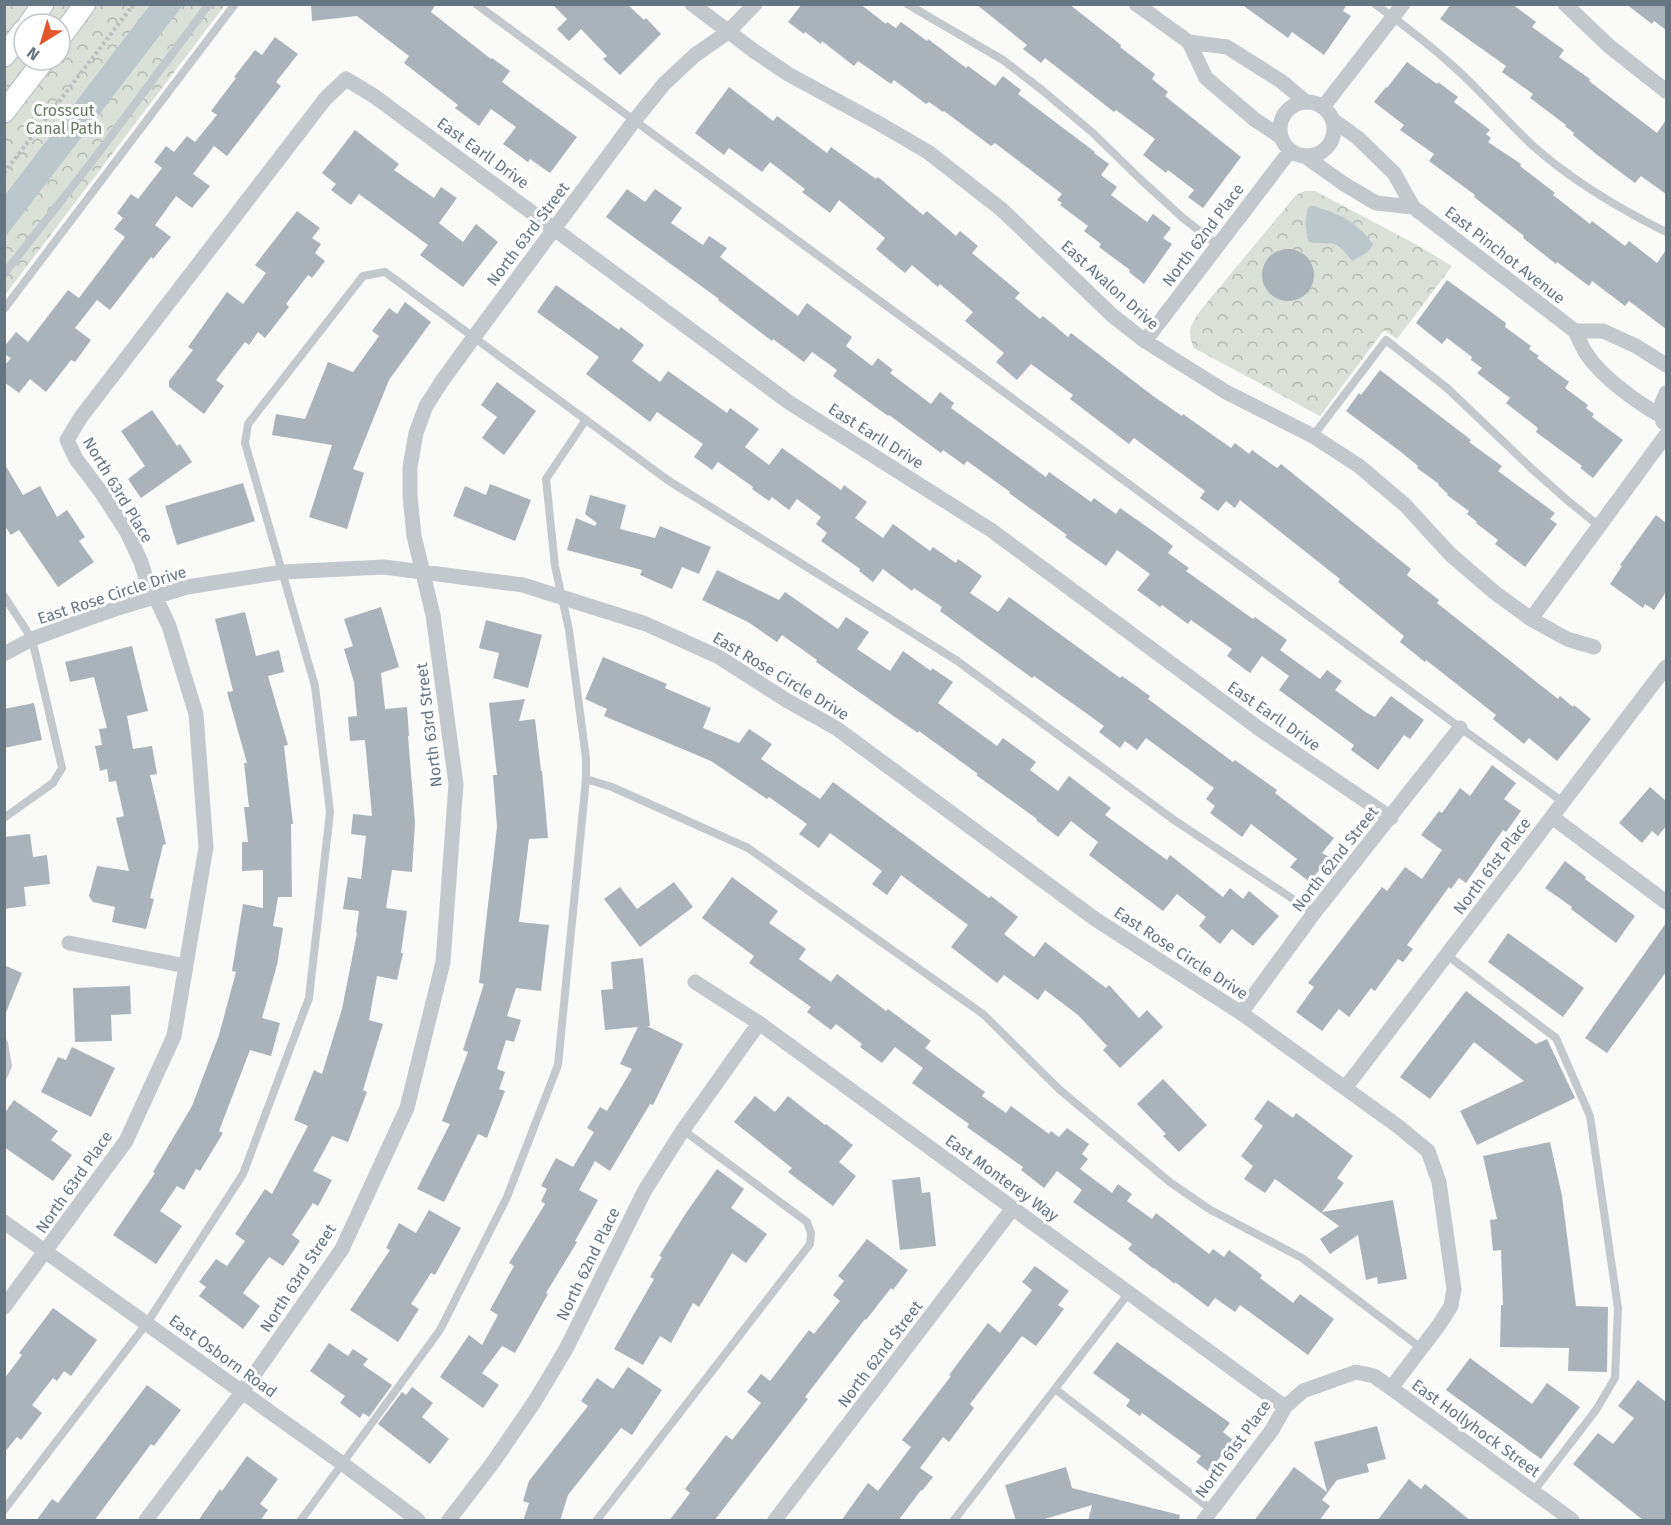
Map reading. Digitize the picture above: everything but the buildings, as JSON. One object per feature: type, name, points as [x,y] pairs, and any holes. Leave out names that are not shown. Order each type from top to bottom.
[{"type":"main road","points":[[72,22],[85,4]]},
{"type":"main road","points":[[4,112],[35,72]]},
{"type":"street","name":"East Avalon Drive","points":[[692,4],[788,74],[928,152],[1001,208],[1113,316],[1145,341],[1226,392],[1313,436],[1367,473],[1405,505],[1450,554],[1494,592],[1531,619],[1567,639],[1594,647]]},
{"type":"street","name":"North 63rd Street","points":[[146,1521],[242,1392],[342,1249],[407,1108],[443,962],[456,784],[433,615],[414,536],[410,496],[410,467],[416,433],[426,406],[554,228],[664,84],[695,55],[728,32],[755,4]]},
{"type":"street","points":[[1136,4],[1189,42],[1227,47],[1281,81],[1306,102]]},
{"type":"street","points":[[1323,107],[1403,4]]},
{"type":"street","points":[[1565,4],[1609,46],[1666,91]]},
{"type":"street","points":[[1189,42],[1206,78],[1254,119],[1281,137]]},
{"type":"street","name":"East Earll Drive","points":[[346,79],[374,96],[790,403],[991,530],[1261,730],[1391,818]]},
{"type":"street","name":"North 63rd Place","points":[[4,1307],[126,1141],[174,1036],[206,847],[196,714],[169,626],[127,532],[76,459],[67,440],[81,417],[325,99],[346,79]]},
{"type":"street","points":[[1306,157],[1323,152],[1334,138],[1335,129],[1333,120],[1323,107],[1312,102],[1298,103],[1285,113],[1280,129],[1286,147],[1306,157],[1376,203],[1413,207]]},
{"type":"street","name":"East Pinchot Avenue","points":[[1333,120],[1358,138],[1394,173],[1413,207],[1575,331],[1588,356],[1599,369],[1639,404],[1664,422]]},
{"type":"street","name":"North 62nd Place","points":[[1145,341],[1290,151]]},
{"type":"street","points":[[1575,331],[1603,331],[1636,346],[1666,365]]},
{"type":"street","points":[[1664,422],[1660,408],[1666,393]]},
{"type":"street","points":[[1531,619],[1666,435]]},
{"type":"street","name":"East Rose Circle Drive","points":[[4,654],[32,639],[118,608],[187,587],[283,572],[384,567],[523,585],[563,597],[646,624],[719,657],[836,728],[1095,919],[1241,1013],[1346,1087]]},
{"type":"street","name":"North 61st Place","points":[[1346,1087],[1666,667]]},
{"type":"street","name":"North 62nd Street","points":[[1241,1013],[1314,913],[1460,728]]},
{"type":"street","points":[[1552,817],[1666,902]]},
{"type":"street","points":[[69,943],[186,966]]},
{"type":"street","name":"East Monterey Way","points":[[695,982],[759,1023],[1285,1407]]},
{"type":"street","name":"North 62nd Place","points":[[449,1521],[535,1401],[566,1348],[645,1190],[682,1130],[759,1023]]},
{"type":"street","name":"East Hollyhock Street","points":[[1346,1087],[1428,1151],[1439,1182],[1454,1289],[1451,1306],[1391,1388],[1572,1521]]},
{"type":"street","name":"North 62nd Street","points":[[775,1521],[1013,1208]]},
{"type":"street","name":"East Osborn Road","points":[[4,1222],[343,1464],[418,1521]]},
{"type":"street","name":"North 61st Place","points":[[1208,1515],[1272,1430],[1285,1407],[1303,1391],[1356,1372],[1374,1376],[1391,1388]]},
{"type":"lane","points":[[4,274],[209,4]]},
{"type":"lane","points":[[4,309],[235,4]]},
{"type":"lane","points":[[476,4],[1563,802]]},
{"type":"lane","points":[[907,4],[1003,60],[1093,133],[1183,218],[1219,246]]},
{"type":"lane","points":[[1375,4],[1453,67],[1533,145],[1570,175],[1635,217],[1666,232]]},
{"type":"lane","points":[[4,1510],[147,1323],[243,1174],[309,998],[330,812],[315,686],[245,443],[248,424],[363,276],[385,272],[669,481],[956,660],[1174,820],[1314,913]]},
{"type":"lane","points":[[1313,436],[1386,340],[1447,388],[1566,500],[1599,526]]},
{"type":"lane","points":[[301,1521],[440,1330],[507,1197],[558,1065],[586,779],[586,758],[569,630],[555,566],[546,479],[585,421]]},
{"type":"lane","points":[[4,596],[32,639],[62,768],[53,783],[4,818]]},
{"type":"lane","points":[[586,779],[612,786],[748,848],[983,1014],[1060,1090],[1171,1183],[1209,1209],[1302,1257],[1421,1348]]},
{"type":"lane","points":[[1446,955],[1556,1038],[1590,1116],[1618,1308],[1615,1378],[1596,1410],[1533,1492]]},
{"type":"lane","points":[[4,1043],[8,1066],[4,1075]]},
{"type":"lane","points":[[597,1521],[810,1244],[811,1233],[807,1222],[682,1130]]},
{"type":"lane","points":[[954,1521],[1128,1293]]},
{"type":"lane","points":[[1055,1389],[1208,1515]]},
{"type":"path","points":[[4,173],[134,4]]},
{"type":"green space","name":"Crosscut Canal Path","points":[[5,5],[225,5],[5,295]]},
{"type":"green space","points":[[1305,191],[1315,191],[1452,266],[1397,339],[1384,330],[1320,416],[1194,348],[1190,337],[1192,324],[1200,311],[1296,195]]},
{"type":"shaded area","points":[[150,5],[183,5],[5,237],[5,195]]},
{"type":"shaded area","points":[[1310,206],[1332,212],[1354,224],[1373,244],[1369,250],[1352,261],[1337,245],[1309,242],[1306,223]]}]
